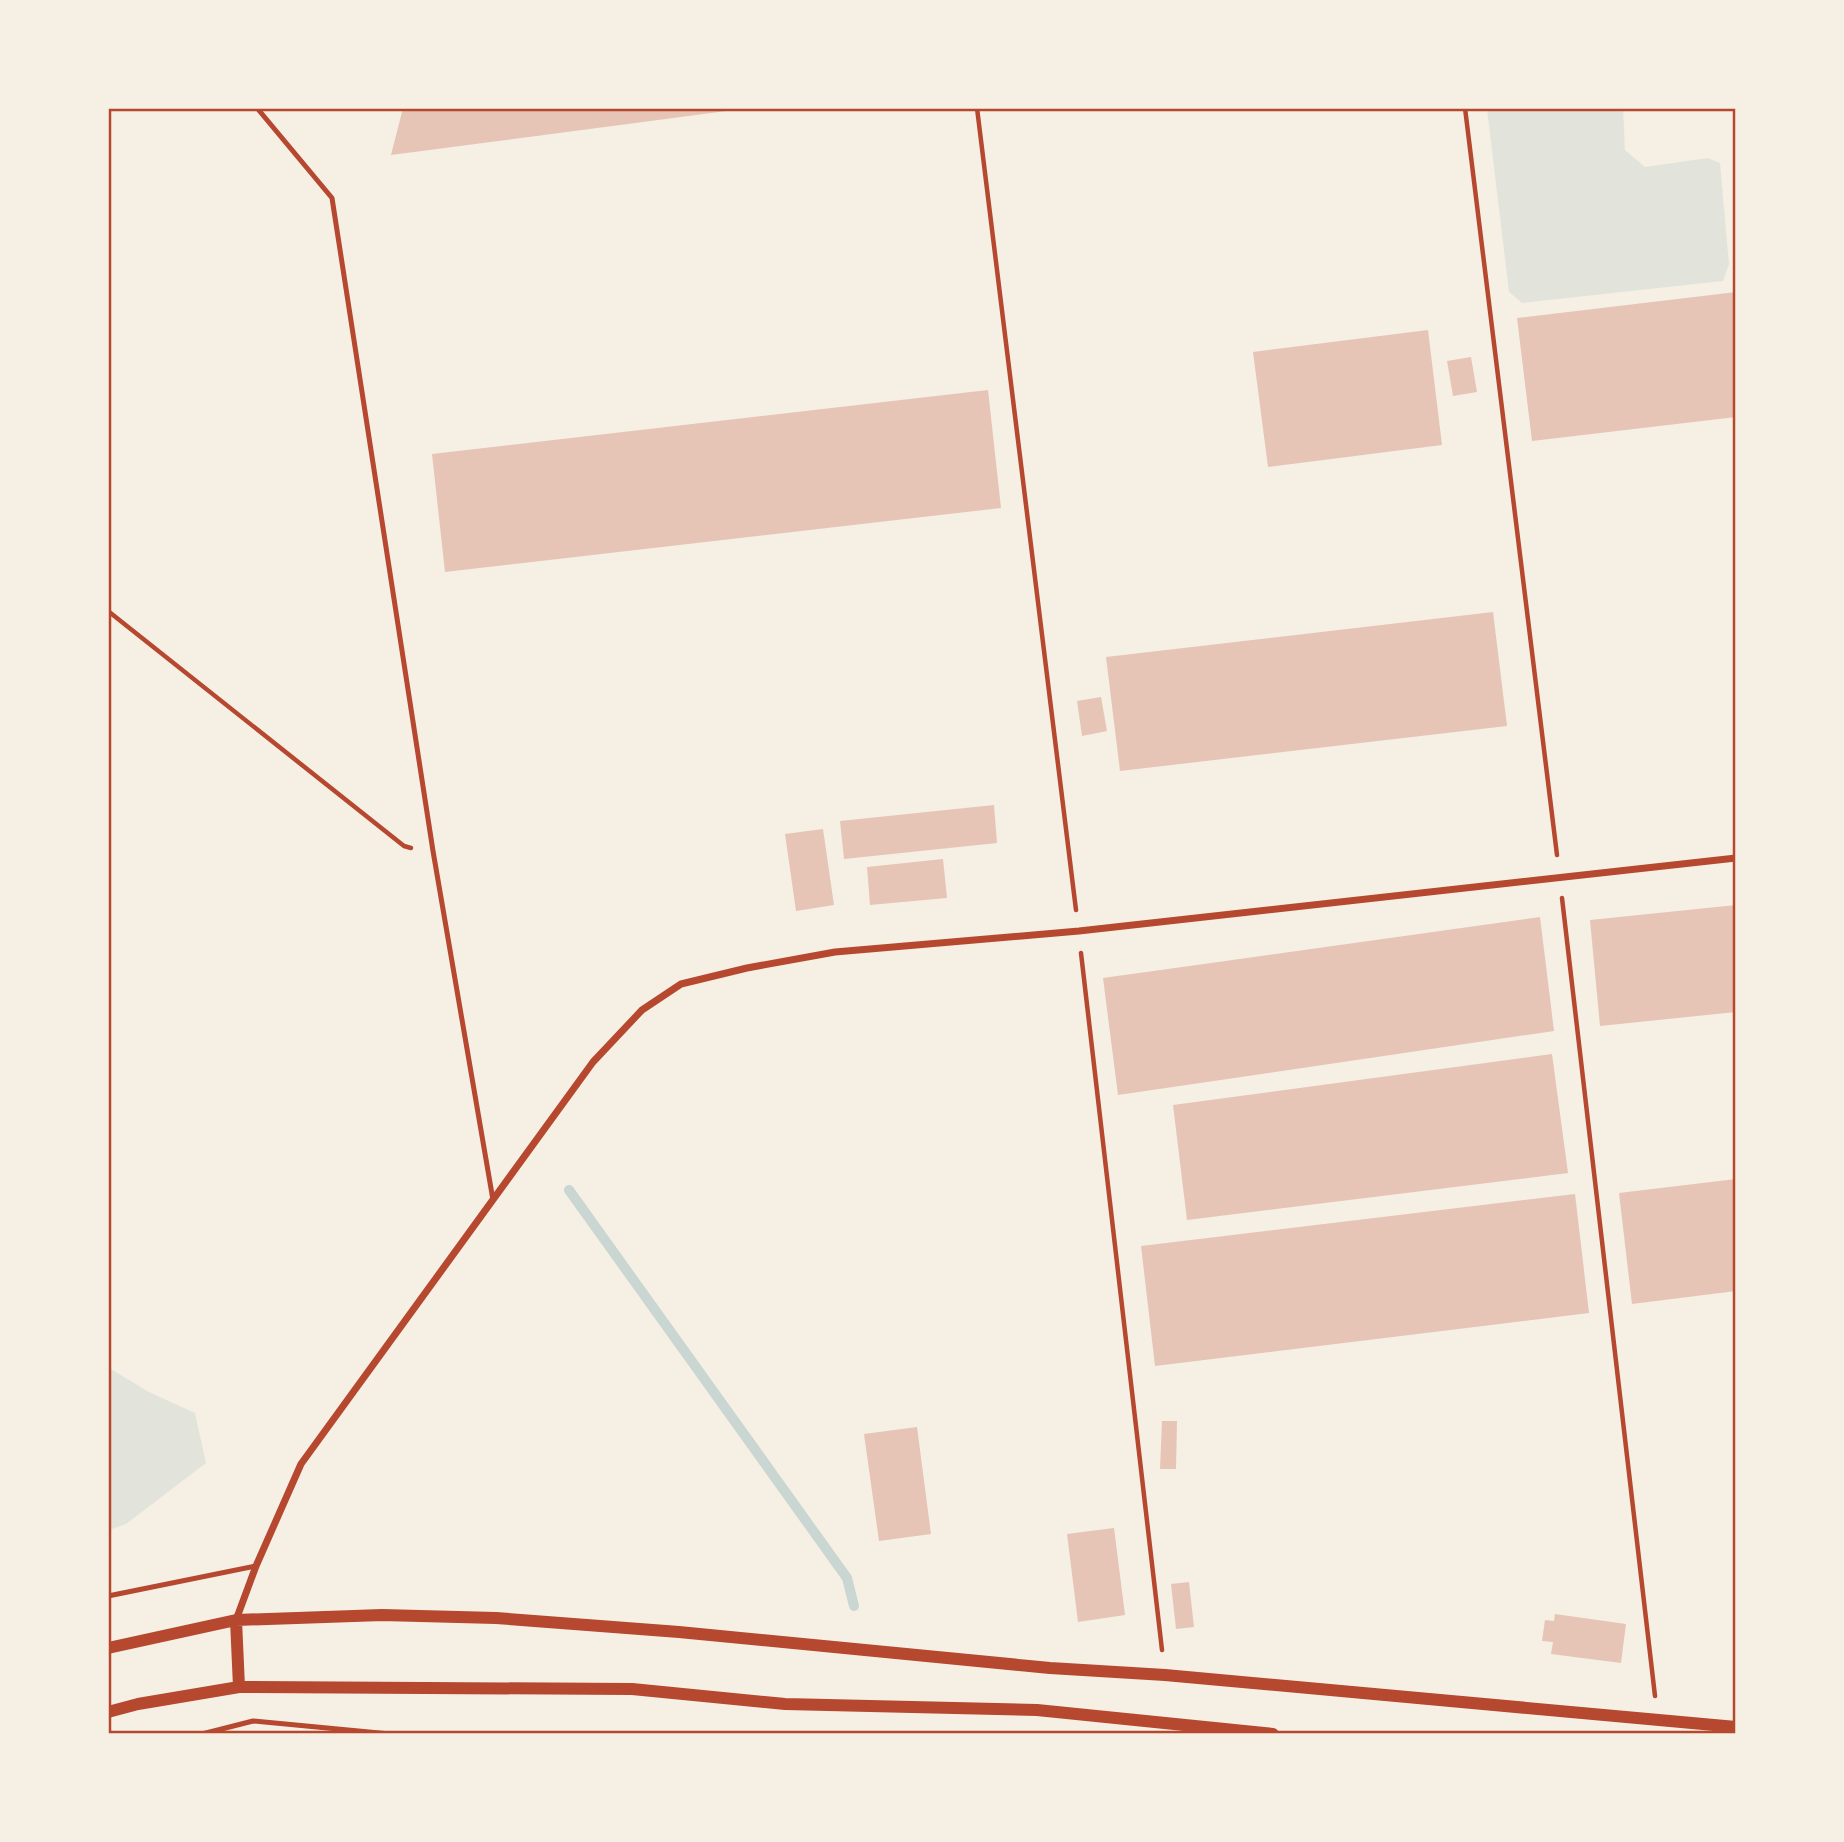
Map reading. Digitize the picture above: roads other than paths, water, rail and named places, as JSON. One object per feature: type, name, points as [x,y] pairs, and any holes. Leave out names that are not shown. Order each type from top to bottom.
[{"type":"street","points":[[239,1687],[236,1620],[256,1566],[301,1464],[593,1062],[642,1010],[681,984],[747,968],[835,952],[1079,931],[1735,858]]},
{"type":"street","points":[[108,1648],[236,1620],[382,1615],[496,1618],[693,1633],[1050,1668],[1165,1675],[1735,1727]]},
{"type":"street","points":[[108,1712],[138,1704],[239,1687],[632,1689],[785,1704],[1037,1710],[1273,1734]]},
{"type":"lane","points":[[257,108],[332,198],[433,851],[493,1200]]},
{"type":"lane","points":[[108,1595],[256,1566]]},
{"type":"lane","points":[[202,1734],[253,1721],[390,1734]]},
{"type":"waterway","points":[[569,1190],[847,1578],[854,1606]]}]
